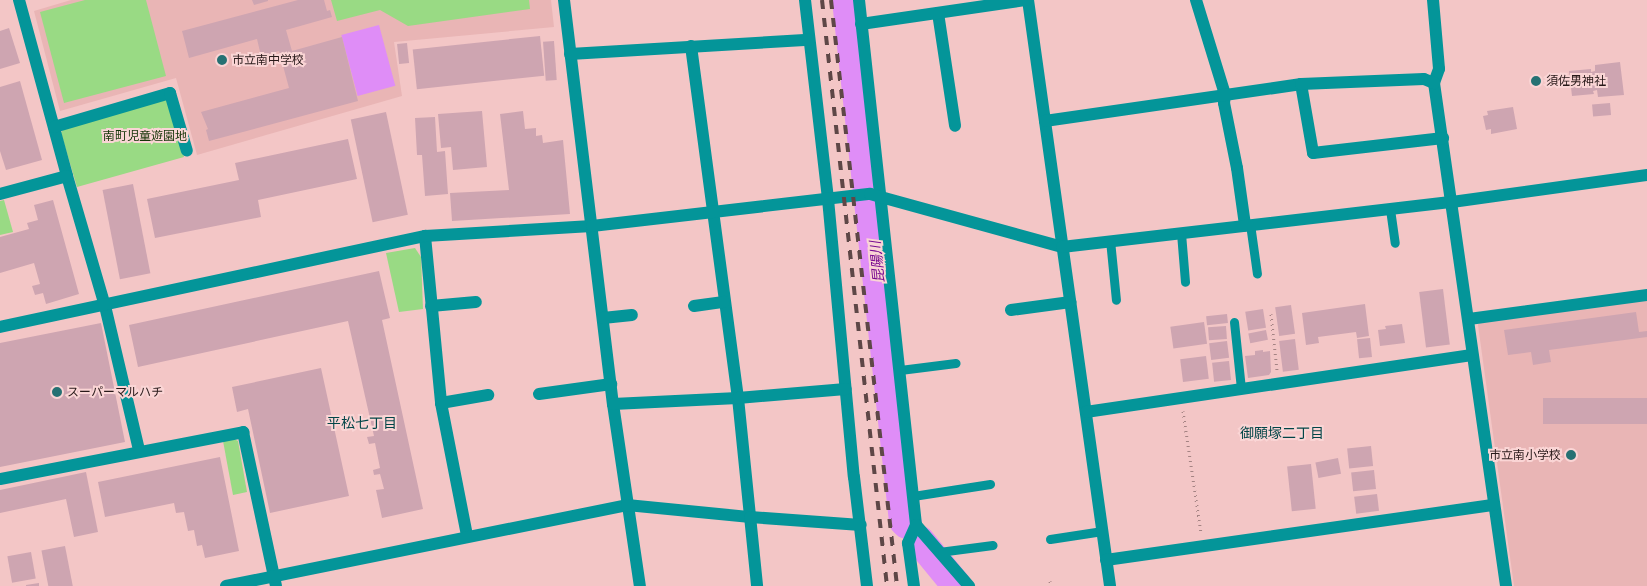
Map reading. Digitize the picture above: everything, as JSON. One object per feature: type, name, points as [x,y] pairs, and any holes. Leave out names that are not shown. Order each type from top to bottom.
[{"type":"street","points":[[20,0],[67,176],[105,306],[139,450]]},
{"type":"street","points":[[564,0],[610,384],[640,586]]},
{"type":"street","points":[[805,0],[828,199],[854,477],[867,586]]},
{"type":"street","points":[[858,0],[916,525],[908,543],[914,586]]},
{"type":"street","points":[[861,24],[1027,0],[1110,586]]},
{"type":"street","points":[[1196,0],[1225,94],[1224,103],[1247,224]]},
{"type":"street","points":[[1433,0],[1439,69],[1434,83],[1506,586]]},
{"type":"street","points":[[938,13],[955,126]]},
{"type":"street","points":[[570,54],[809,40]]},
{"type":"street","points":[[691,46],[738,398],[757,586]]},
{"type":"street","points":[[1045,121],[1301,84],[1424,79],[1434,83]]},
{"type":"street","points":[[1301,84],[1313,153],[1443,138]]},
{"type":"street","points":[[54,127],[170,93],[187,151]]},
{"type":"street","points":[[0,327],[425,236],[592,226],[870,194],[1062,247],[1247,224],[1452,202],[1647,175]]},
{"type":"street","points":[[0,194],[67,176]]},
{"type":"street","points":[[425,236],[440,403],[467,536]]},
{"type":"street","points":[[1469,319],[1647,295]]},
{"type":"street","points":[[432,306],[476,302]]},
{"type":"street","points":[[694,306],[724,302]]},
{"type":"street","points":[[1011,310],[1070,302]]},
{"type":"street","points":[[603,318],[632,315]]},
{"type":"street","points":[[1086,412],[1472,355]]},
{"type":"street","points":[[539,394],[610,384]]},
{"type":"street","points":[[613,404],[738,398],[846,389]]},
{"type":"street","points":[[440,403],[488,395]]},
{"type":"street","points":[[0,479],[139,450],[243,432],[275,581]]},
{"type":"street","points":[[226,586],[275,581],[467,536],[627,505],[861,525]]},
{"type":"street","points":[[1106,560],[1494,505]]},
{"type":"street","points":[[916,525],[968,586]]},
{"type":"lane","points":[[1390,209],[1395,243]]},
{"type":"lane","points":[[1247,224],[1257,274]]},
{"type":"lane","points":[[1181,232],[1185,282]]},
{"type":"lane","points":[[1110,240],[1116,300]]},
{"type":"lane","points":[[1234,322],[1241,389]]},
{"type":"lane","points":[[900,370],[956,363]]},
{"type":"lane","points":[[913,496],[990,484]]},
{"type":"lane","points":[[1050,539],[1102,531]]},
{"type":"lane","points":[[939,552],[993,545]]},
{"type":"path","points":[[1270,314],[1279,384]]},
{"type":"path","points":[[1184,419],[1199,520]]},
{"type":"path","points":[[1050,580],[1051,586]]},
{"type":"shaded area","name":"市立南中学校","points":[[71,0],[551,0],[554,27],[394,42],[402,96],[197,155],[176,78],[60,111],[34,11]]},
{"type":"shaded area","points":[[379,25],[395,86],[358,96],[341,35]]},
{"type":"shaded area","name":"市立南小学校","points":[[1647,299],[1647,586],[1514,586],[1479,322]]},
{"type":"green space","points":[[85,0],[146,0],[166,76],[64,103],[40,12]]},
{"type":"green space","points":[[331,0],[529,0],[530,9],[408,26],[380,10],[337,21]]},
{"type":"green space","name":"南町児童遊園地","points":[[164,99],[167,101],[184,157],[77,187],[61,133],[63,129]]},
{"type":"green space","points":[[4,200],[13,232],[0,235],[0,201]]},
{"type":"green space","points":[[415,248],[421,257],[423,309],[399,312],[386,253]]},
{"type":"green space","points":[[234,439],[238,441],[247,492],[233,495],[223,441]]},
{"type":"building","points":[[252,0],[268,0],[268,1],[254,5]]},
{"type":"building","points":[[298,0],[324,0],[327,11],[330,10],[332,17],[286,30],[292,51],[342,37],[358,101],[209,141],[206,130],[208,129],[201,112],[289,88],[279,51],[261,56],[257,39],[189,58],[182,31]]},
{"type":"building","points":[[9,28],[20,63],[0,69],[0,31]]},
{"type":"building","points":[[540,36],[544,76],[417,89],[413,49]]},
{"type":"building","points":[[554,41],[557,80],[546,81],[543,42]]},
{"type":"building","points":[[407,43],[409,63],[399,64],[397,44]]},
{"type":"building","points":[[1620,62],[1624,95],[1598,97],[1597,90],[1593,91],[1594,94],[1572,96],[1569,71],[1591,69],[1591,72],[1595,71],[1595,65]]},
{"type":"building","points":[[20,81],[42,160],[6,170],[0,151],[0,87]]},
{"type":"building","points":[[1610,103],[1611,115],[1593,117],[1592,105]]},
{"type":"building","points":[[1513,107],[1517,129],[1491,134],[1491,129],[1486,130],[1483,116],[1488,115],[1487,111]]},
{"type":"building","points":[[482,111],[487,167],[453,170],[451,147],[441,148],[438,114]]},
{"type":"building","points":[[523,111],[525,129],[536,128],[536,136],[542,135],[543,143],[563,140],[570,214],[452,221],[450,193],[509,190],[500,114]]},
{"type":"building","points":[[386,112],[408,215],[373,222],[351,119]]},
{"type":"building","points":[[435,117],[437,152],[445,151],[448,194],[425,196],[422,155],[417,155],[415,118]]},
{"type":"building","points":[[348,139],[357,179],[258,200],[261,217],[155,238],[147,199],[239,180],[235,163]]},
{"type":"building","points":[[133,184],[150,273],[120,279],[103,190]]},
{"type":"building","points":[[53,200],[79,294],[46,304],[43,293],[35,295],[32,286],[40,284],[34,263],[0,273],[0,237],[29,229],[27,223],[38,220],[34,205]]},
{"type":"building","points":[[379,271],[390,318],[382,320],[423,509],[382,518],[376,490],[384,489],[380,474],[374,475],[373,470],[380,468],[375,443],[369,444],[367,437],[374,436],[348,321],[138,367],[129,325]]},
{"type":"building","points":[[1443,289],[1450,345],[1426,348],[1419,292]]},
{"type":"building","points":[[1365,304],[1369,336],[1357,338],[1356,332],[1318,337],[1319,343],[1306,345],[1302,313]]},
{"type":"building","points":[[1291,305],[1295,334],[1279,336],[1275,307]]},
{"type":"building","points":[[1263,309],[1266,328],[1248,331],[1245,312]]},
{"type":"building","points":[[1636,312],[1639,332],[1647,331],[1647,337],[1549,350],[1551,362],[1533,365],[1531,352],[1508,355],[1504,330]]},
{"type":"building","points":[[1227,314],[1228,323],[1207,325],[1206,316]]},
{"type":"building","points":[[1204,322],[1207,344],[1173,349],[1170,327]]},
{"type":"building","name":"スーパーマルハチ","points":[[101,323],[125,442],[0,467],[0,343]]},
{"type":"building","points":[[1402,324],[1405,343],[1380,346],[1378,330],[1386,329],[1385,326]]},
{"type":"building","points":[[1226,326],[1227,339],[1209,340],[1208,327]]},
{"type":"building","points":[[1266,330],[1268,340],[1250,343],[1248,333]]},
{"type":"building","points":[[1370,338],[1372,357],[1359,358],[1357,339]]},
{"type":"building","points":[[1295,339],[1299,370],[1283,372],[1279,341]]},
{"type":"building","points":[[1227,341],[1229,358],[1211,360],[1209,343]]},
{"type":"building","points":[[1263,350],[1263,352],[1270,351],[1271,372],[1269,375],[1248,378],[1245,356],[1255,355],[1255,351]]},
{"type":"building","points":[[1206,356],[1209,379],[1183,382],[1180,359]]},
{"type":"building","points":[[1229,361],[1231,380],[1214,382],[1212,363]]},
{"type":"building","points":[[321,368],[349,496],[270,513],[248,409],[237,412],[232,387]]},
{"type":"building","points":[[1543,398],[1647,398],[1647,424],[1543,424]]},
{"type":"building","points":[[1371,446],[1373,466],[1349,468],[1347,449]]},
{"type":"building","points":[[220,457],[239,551],[205,558],[202,545],[197,546],[194,530],[188,531],[184,512],[176,513],[174,503],[105,517],[98,482]]},
{"type":"building","points":[[1338,458],[1341,474],[1318,478],[1315,462]]},
{"type":"building","points":[[1311,464],[1316,509],[1292,511],[1287,467]]},
{"type":"building","points":[[1374,470],[1376,489],[1353,491],[1351,472]]},
{"type":"building","points":[[86,472],[98,532],[74,537],[66,499],[0,513],[0,490]]},
{"type":"building","points":[[1377,494],[1379,511],[1356,514],[1354,497]]},
{"type":"building","points":[[65,546],[73,586],[48,586],[41,551]]},
{"type":"building","points":[[31,552],[36,579],[12,583],[7,556]]},
{"type":"building","points":[[39,583],[39,586],[26,586],[26,585]]},
{"type":"waterway","name":"昆陽川","points":[[847,0],[904,521],[907,524]]},
{"type":"waterway","name":"昆陽川","points":[[920,541],[957,586]]},
{"type":"railway","points":[[822,0],[887,586]]},
{"type":"railway","points":[[831,0],[897,586]]},
{"type":"place","name":"市立南中学校","points":[[222,60]]},
{"type":"place","name":"須佐男神社","points":[[1536,81]]},
{"type":"place","name":"スーパーマルハチ","points":[[57,392]]},
{"type":"place","name":"市立南小学校","points":[[1571,455]]},
{"type":"district","name":"平松七丁目","points":[[362,423]]},
{"type":"district","name":"御願塚二丁目","points":[[1282,433]]}]
